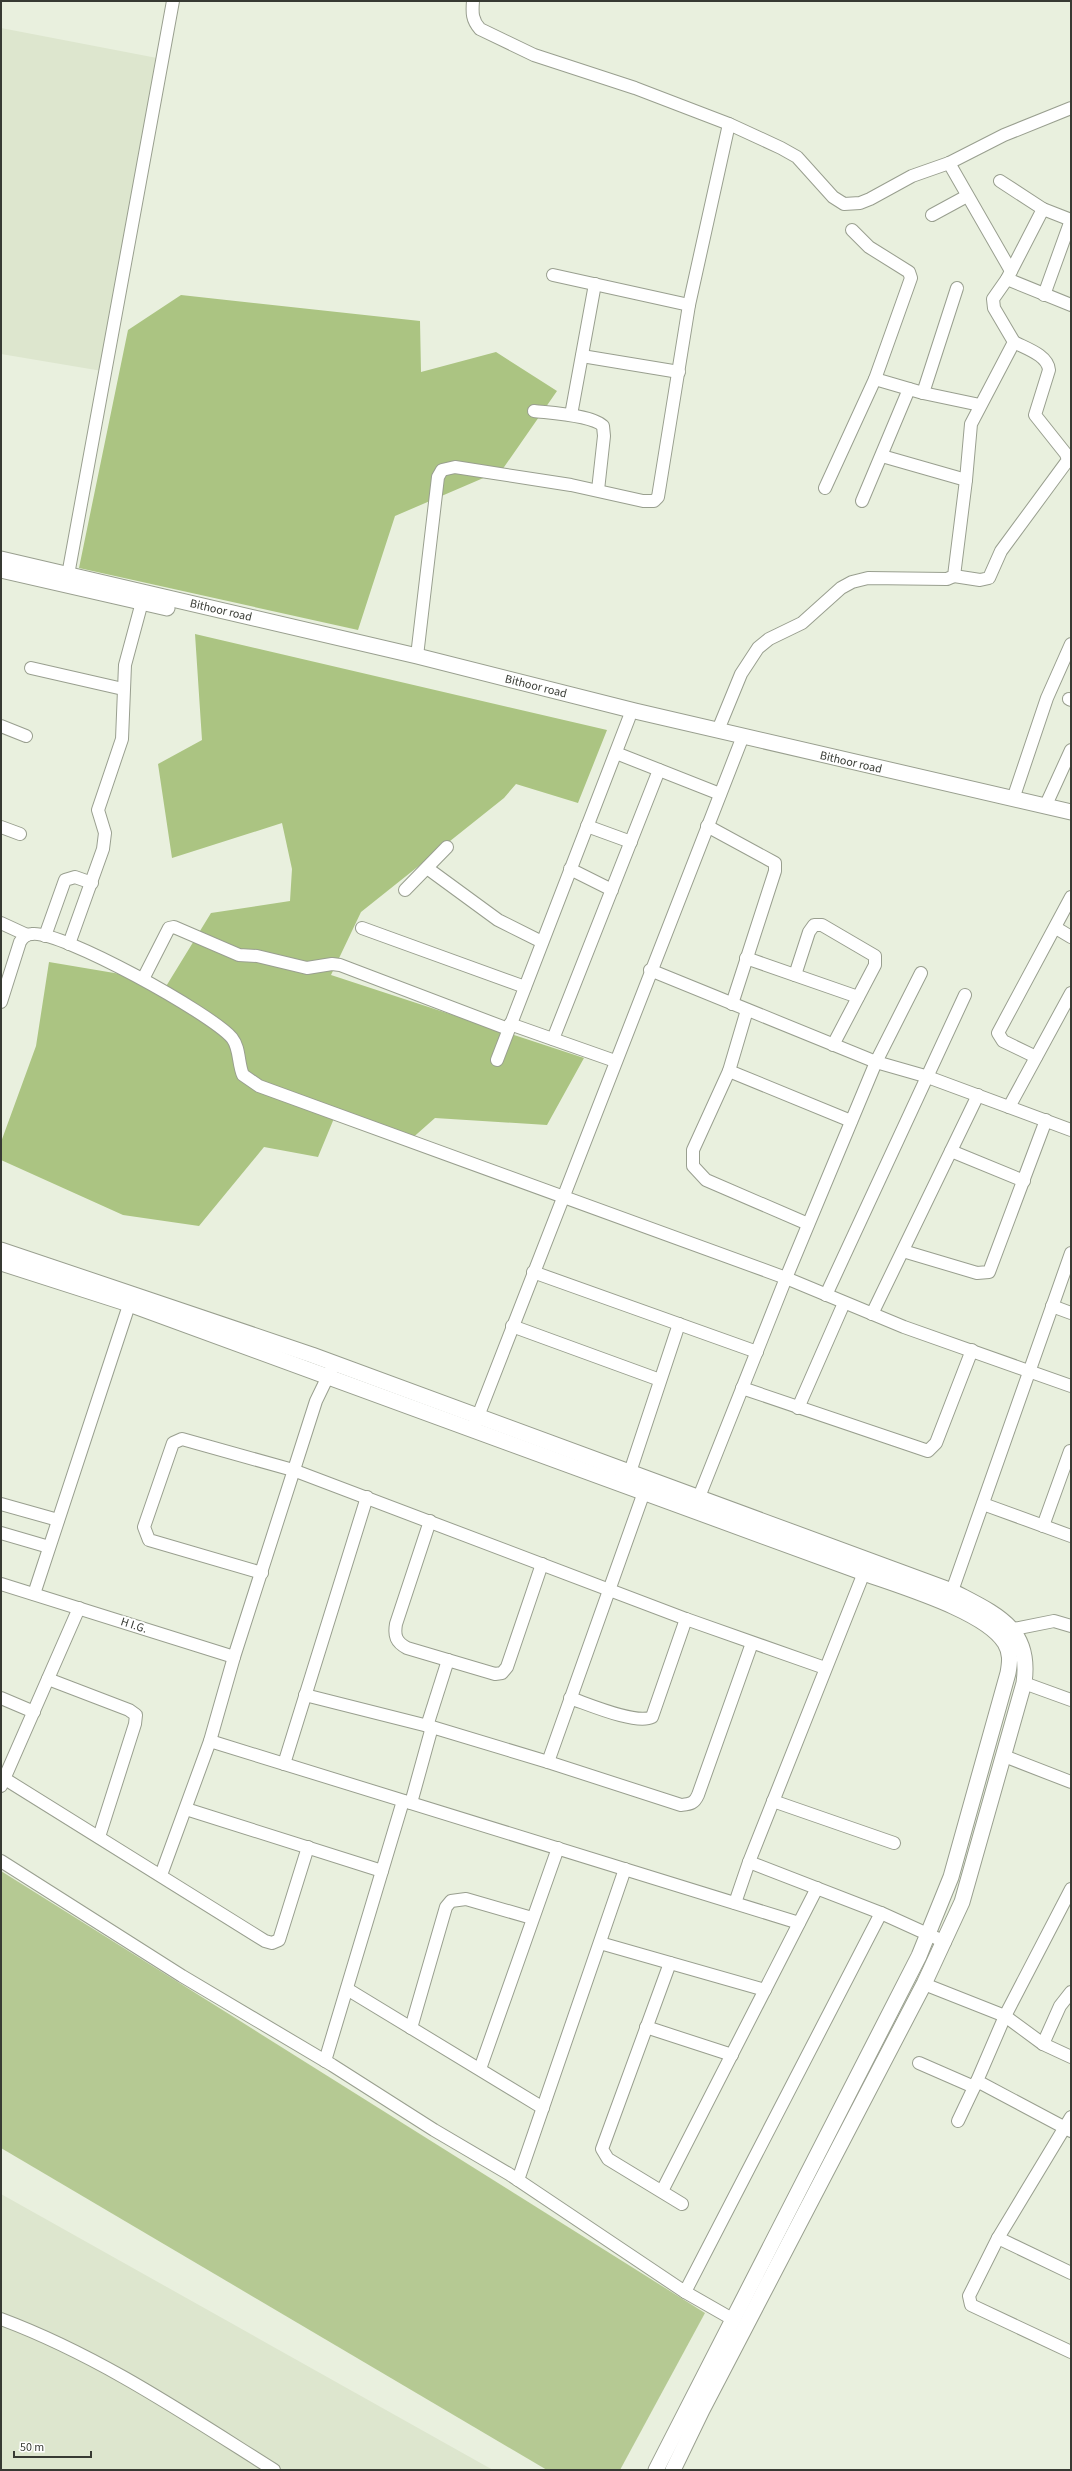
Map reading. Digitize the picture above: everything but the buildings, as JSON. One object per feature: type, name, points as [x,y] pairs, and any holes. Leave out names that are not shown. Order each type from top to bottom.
[{"type":"street","points":[[68,575],[173,1]]},
{"type":"street","points":[[473,1],[472,14],[474,23],[480,29],[534,55],[635,88],[730,124],[797,157],[833,197],[844,204],[860,203],[912,176],[949,163],[1004,135],[1071,108]]},
{"type":"street","points":[[417,656],[438,477],[442,470],[455,467],[598,490],[643,501],[654,501],[658,497],[679,372],[688,305],[730,124]]},
{"type":"street","points":[[949,163],[1009,275],[1044,295],[1071,305]]},
{"type":"street","points":[[1000,181],[1043,208],[1071,220],[1044,295]]},
{"type":"street","points":[[932,215],[967,196]]},
{"type":"street","points":[[718,730],[741,674],[758,648],[769,639],[802,623],[841,588],[852,582],[868,578],[947,579],[954,576],[980,580],[989,578],[1001,551],[1070,458],[1035,415],[1048,374],[1048,364],[1043,358],[1014,342],[993,303],[995,295],[1009,275],[1043,208]]},
{"type":"street","points":[[825,488],[875,379],[911,275],[869,246],[852,230]]},
{"type":"street","points":[[553,275],[688,305]]},
{"type":"street","points":[[571,415],[596,284]]},
{"type":"street","points":[[924,393],[957,288]]},
{"type":"street","points":[[954,576],[966,480],[969,430],[980,405],[1014,342]]},
{"type":"street","points":[[582,356],[679,372]]},
{"type":"street","points":[[875,379],[909,390],[980,405]]},
{"type":"street","points":[[862,501],[909,390]]},
{"type":"street","points":[[534,411],[571,415],[596,422],[603,426],[604,436],[598,490]]},
{"type":"street","points":[[882,456],[966,480]]},
{"type":"street","name":"Bithoor road","points":[[1,559],[417,656],[718,730],[742,739],[1013,799],[1071,814]]},
{"type":"street","points":[[1,570],[629,718],[742,739],[828,766],[1071,814]]},
{"type":"street","points":[[69,944],[92,883],[105,840],[105,833],[98,815],[99,802],[120,748],[124,731],[123,689],[125,665],[142,602]]},
{"type":"street","points":[[1013,799],[1047,698],[1071,644]]},
{"type":"street","points":[[31,668],[123,689]]},
{"type":"street","points":[[497,1060],[629,718]]},
{"type":"street","points":[[1,726],[26,736]]},
{"type":"street","points":[[475,1423],[650,970],[742,739]]},
{"type":"street","points":[[616,753],[720,794]]},
{"type":"street","points":[[1045,807],[1070,754]]},
{"type":"street","points":[[553,1039],[659,770]]},
{"type":"street","points":[[587,826],[631,842]]},
{"type":"street","points":[[707,826],[775,864],[775,870],[732,1004]]},
{"type":"street","points":[[1,827],[20,834]]},
{"type":"street","points":[[405,890],[447,847]]},
{"type":"street","points":[[427,868],[498,920],[542,942]]},
{"type":"street","points":[[570,870],[612,890]]},
{"type":"street","points":[[46,936],[65,880],[75,877],[92,883]]},
{"type":"street","points":[[1036,1057],[1003,1041],[998,1033],[1056,928],[1071,897]]},
{"type":"street","points":[[1,923],[27,935],[46,936],[69,944],[143,979],[228,1034],[236,1048],[240,1068],[248,1081],[562,1198],[786,1278],[872,1314],[1071,1386]]},
{"type":"street","points":[[795,975],[811,928],[814,925],[822,925],[875,956],[875,965],[833,1045]]},
{"type":"street","points":[[143,979],[169,928],[174,927],[239,955],[257,956],[307,968],[332,964],[340,965],[509,1027],[553,1039],[615,1060]]},
{"type":"street","points":[[362,928],[525,987]]},
{"type":"street","points":[[1056,928],[1071,937]]},
{"type":"street","points":[[1,1002],[4,984],[20,942],[27,935]]},
{"type":"street","points":[[746,958],[858,997]]},
{"type":"street","points":[[650,970],[876,1062],[925,1076],[1071,1130]]},
{"type":"street","points":[[699,1497],[786,1278],[876,1062],[921,973]]},
{"type":"street","points":[[1009,1107],[1071,993]]},
{"type":"street","points":[[826,1295],[925,1076],[964,995]]},
{"type":"street","points":[[747,1010],[729,1071],[693,1150],[693,1166],[706,1180],[808,1224]]},
{"type":"street","points":[[729,1071],[851,1122]]},
{"type":"street","points":[[872,1314],[978,1095]]},
{"type":"street","points":[[903,1251],[977,1273],[989,1272],[1046,1120]]},
{"type":"street","points":[[951,1151],[1024,1181]]},
{"type":"street","points":[[1,1250],[131,1298],[327,1377],[630,1472],[699,1497],[866,1567],[972,1616],[996,1633],[1008,1650],[1010,1661],[1008,1673],[951,1877],[929,1935],[734,2330],[702,2410],[673,2470]]},
{"type":"street","points":[[952,1591],[1071,1253]]},
{"type":"street","points":[[1,1263],[131,1298],[334,1364],[644,1492],[866,1567],[952,1591],[989,1611],[1013,1628],[1025,1654],[1024,1683],[962,1902],[945,1942],[924,1984],[656,2470]]},
{"type":"street","points":[[533,1272],[757,1352]]},
{"type":"street","points":[[34,1594],[131,1298]]},
{"type":"street","points":[[798,1408],[844,1302]]},
{"type":"street","points":[[1052,1306],[1071,1313]]},
{"type":"street","points":[[630,1472],[679,1324]]},
{"type":"street","points":[[512,1326],[660,1380]]},
{"type":"street","points":[[742,1388],[922,1451],[931,1450],[972,1350]]},
{"type":"street","points":[[161,1875],[210,1741],[234,1657],[316,1401],[334,1364]]},
{"type":"street","points":[[262,1573],[158,1544],[149,1540],[144,1527],[173,1443],[177,1440],[182,1439],[293,1470],[686,1619],[825,1668]]},
{"type":"street","points":[[1043,1526],[1070,1452]]},
{"type":"street","points":[[548,1762],[644,1492]]},
{"type":"street","points":[[284,1764],[367,1497]]},
{"type":"street","points":[[1,1504],[58,1520]]},
{"type":"street","points":[[983,1504],[1071,1536]]},
{"type":"street","points":[[430,1521],[396,1624],[395,1635],[397,1641],[407,1648],[495,1674],[504,1671],[542,1564]]},
{"type":"street","points":[[1,1533],[49,1548]]},
{"type":"street","points":[[735,1903],[749,1862],[866,1567]]},
{"type":"street","name":"H I.G.","points":[[1,1584],[234,1657]]},
{"type":"street","points":[[79,1608],[3,1783],[99,1837],[265,1941],[276,1942],[279,1940],[308,1847]]},
{"type":"street","points":[[570,1698],[636,1718],[647,1720],[652,1717],[686,1619]]},
{"type":"street","points":[[996,1633],[1054,1620],[1071,1626]]},
{"type":"street","points":[[305,1695],[430,1726],[681,1805],[694,1803],[752,1643]]},
{"type":"street","points":[[326,2062],[382,1871],[407,1802],[448,1660]]},
{"type":"street","points":[[48,1679],[129,1710],[136,1715],[135,1724],[99,1837]]},
{"type":"street","points":[[1024,1683],[1071,1700]]},
{"type":"street","points":[[1,1698],[34,1712]]},
{"type":"street","points":[[210,1741],[799,1923]]},
{"type":"street","points":[[1004,1756],[1071,1782]]},
{"type":"street","points":[[773,1801],[894,1843]]},
{"type":"street","points":[[186,1809],[382,1871]]},
{"type":"street","points":[[480,2069],[532,1918],[558,1848]]},
{"type":"street","points":[[1,1861],[182,1976],[326,2062],[434,2130],[518,2180],[685,2292],[734,2330]]},
{"type":"street","points":[[749,1862],[880,1913],[945,1942]]},
{"type":"street","points":[[518,2180],[626,1869]]},
{"type":"street","points":[[662,2191],[817,1888]]},
{"type":"street","points":[[958,2121],[976,2084],[1005,2016],[1071,1889]]},
{"type":"street","points":[[411,2028],[446,1907],[451,1901],[466,1899],[532,1918]]},
{"type":"street","points":[[685,2292],[880,1913]]},
{"type":"street","points":[[600,1943],[766,1990]]},
{"type":"street","points":[[670,1963],[602,2145],[602,2149],[608,2159],[682,2204]]},
{"type":"street","points":[[924,1984],[1005,2016],[1043,2044],[1071,2057]]},
{"type":"street","points":[[347,1989],[543,2108]]},
{"type":"street","points":[[1043,2044],[1058,2010],[1071,1992]]},
{"type":"street","points":[[646,2027],[732,2055]]},
{"type":"street","points":[[919,2063],[976,2084],[1068,2130]]},
{"type":"street","points":[[1071,2117],[1068,2130],[998,2238],[969,2296],[970,2305],[1071,2352]]},
{"type":"street","points":[[998,2238],[1070,2272]]},
{"type":"street","points":[[1,2319],[81,2353],[114,2370],[274,2470]]},
{"type":"shaded area","points":[[1,28],[157,58],[102,371],[1,354]]},
{"type":"shaded area","points":[[1,2194],[493,2470],[1,2470]]},
{"type":"green space","points":[[181,295],[420,321],[421,372],[496,352],[557,391],[502,470],[395,516],[358,630],[79,568],[128,330]]},
{"type":"green space","points":[[195,634],[607,730],[578,803],[516,784],[504,798],[361,912],[331,975],[584,1058],[547,1125],[435,1118],[409,1141],[335,1116],[318,1157],[264,1147],[199,1226],[123,1215],[1,1160],[1,1142],[36,1046],[49,962],[138,977],[165,988],[211,913],[290,901],[292,869],[282,823],[172,858],[158,764],[202,740]]},
{"type":"green space","points":[[1,1871],[705,2313],[620,2470],[547,2470],[1,2148]]}]
